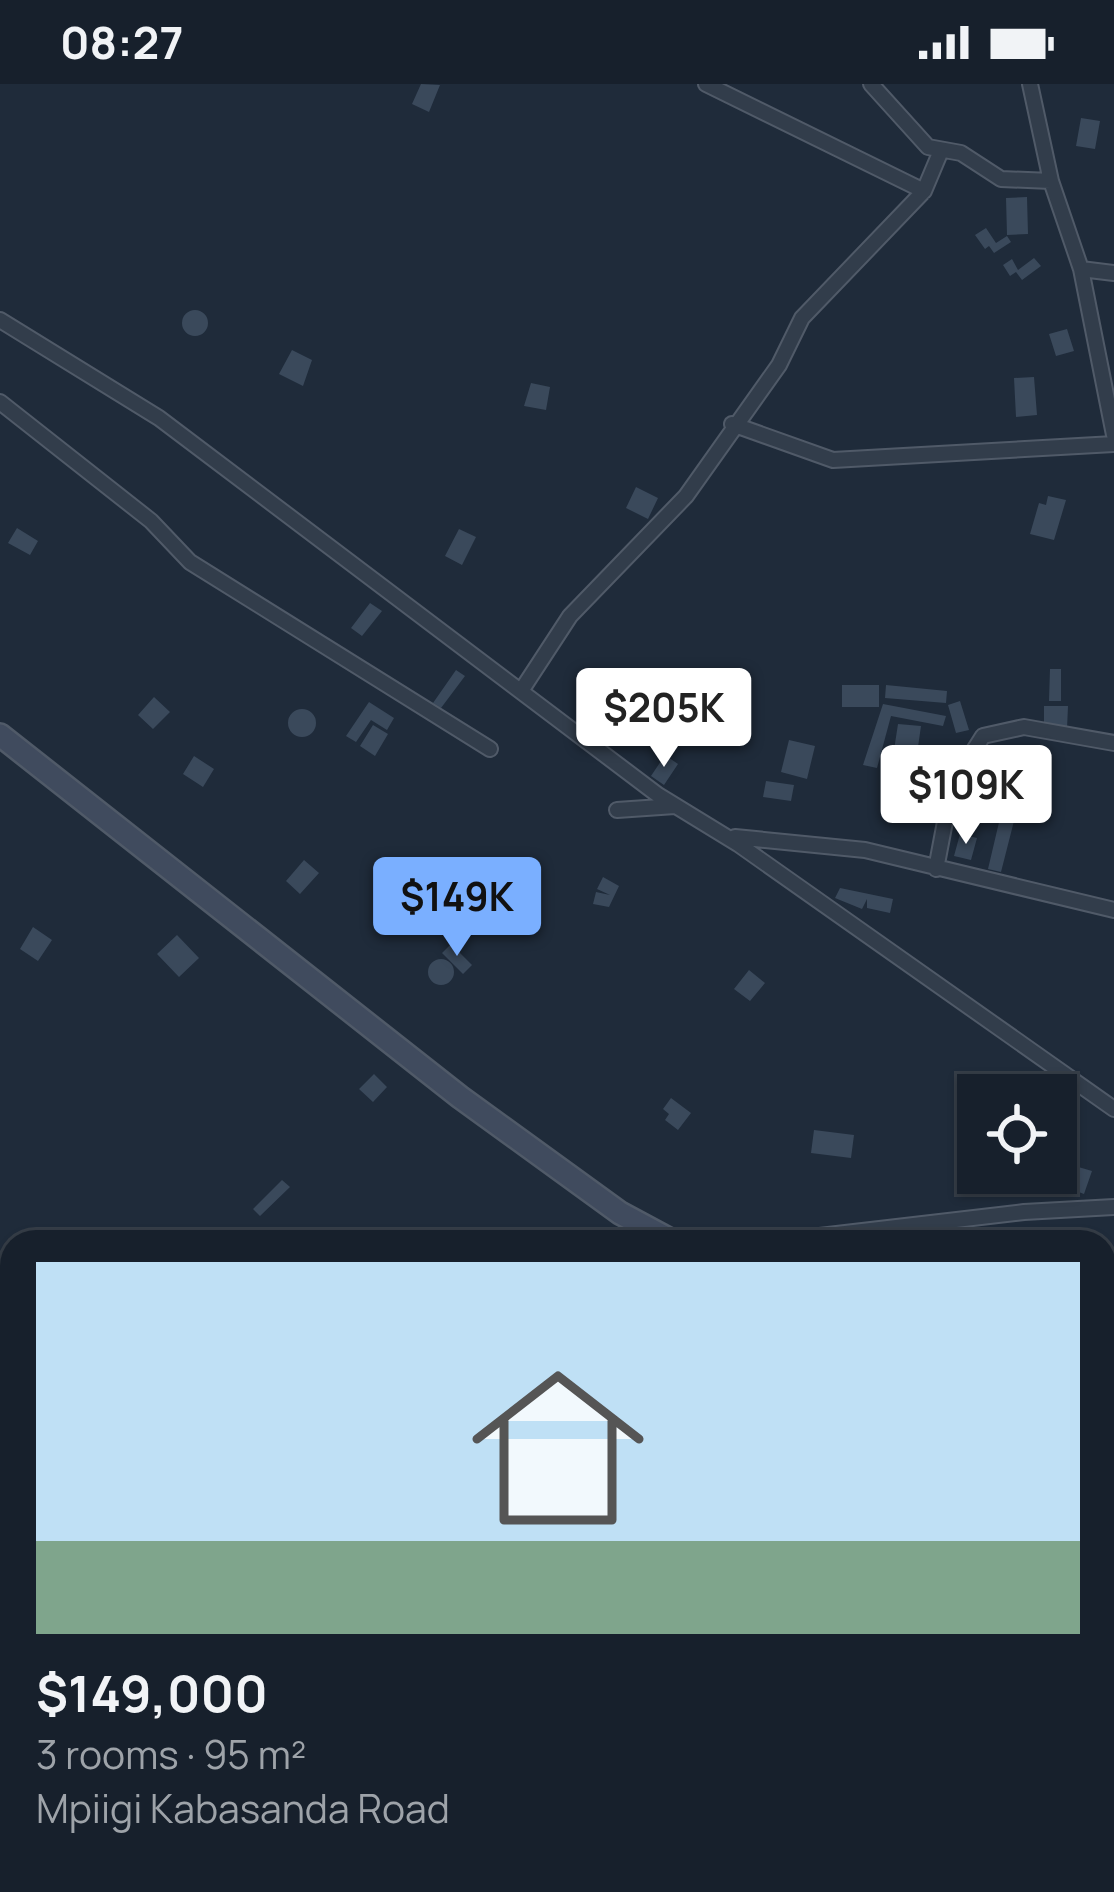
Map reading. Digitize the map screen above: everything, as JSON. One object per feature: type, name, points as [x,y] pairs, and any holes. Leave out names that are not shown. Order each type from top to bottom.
[{"type":"main road","points":[[0,735],[460,1097],[653,1230]]},
{"type":"street","points":[[706,84],[925,191]]},
{"type":"street","points":[[871,84],[928,147],[940,153],[961,153],[1001,179],[1051,181]]},
{"type":"street","points":[[732,424],[833,460],[1114,440],[1081,269],[1051,181],[1030,84]]},
{"type":"street","points":[[521,691],[570,616],[686,496],[732,424],[779,365],[816,302],[894,229],[925,191],[940,153]]},
{"type":"street","points":[[1081,269],[1114,273]]},
{"type":"street","points":[[0,320],[159,418],[675,806],[724,835],[1114,1109]]},
{"type":"street","points":[[0,402],[151,521],[190,562],[490,749]]},
{"type":"street","points":[[936,869],[952,785],[982,736],[1024,727],[1114,743]]},
{"type":"street","points":[[617,810],[675,806]]},
{"type":"street","points":[[724,835],[865,850],[1114,910]]},
{"type":"street","points":[[887,1230],[1114,1207]]},
{"type":"building","points":[[421,84],[440,85],[429,112],[412,104]]},
{"type":"building","points":[[1081,118],[1100,121],[1095,149],[1076,146]]},
{"type":"building","points":[[1027,197],[1028,234],[1007,235],[1006,198]]},
{"type":"building","points":[[986,228],[996,243],[1007,236],[1011,242],[994,253],[989,246],[985,249],[975,235]]},
{"type":"building","points":[[1034,258],[1041,266],[1022,280],[1016,272],[1010,276],[1003,265],[1012,259],[1018,270]]},
{"type":"building","points":[[195,310],[208,323],[195,336],[182,323]]},
{"type":"building","points":[[1067,329],[1074,351],[1056,356],[1049,334]]},
{"type":"building","points":[[292,350],[312,360],[303,386],[279,374]]},
{"type":"building","points":[[1034,377],[1037,415],[1016,417],[1014,378]]},
{"type":"building","points":[[531,383],[550,387],[546,410],[524,406]]},
{"type":"building","points":[[636,487],[658,498],[648,519],[626,508]]},
{"type":"building","points":[[1048,496],[1066,500],[1054,540],[1030,534],[1039,503],[1046,505]]},
{"type":"building","points":[[17,528],[38,541],[30,555],[8,543]]},
{"type":"building","points":[[459,529],[476,537],[462,565],[445,556]]},
{"type":"building","points":[[370,603],[382,611],[362,636],[351,628]]},
{"type":"building","points":[[1050,669],[1061,669],[1061,701],[1049,701]]},
{"type":"building","points":[[456,670],[465,676],[441,708],[433,703]]},
{"type":"building","points":[[842,685],[879,685],[879,707],[842,707]]},
{"type":"building","points":[[886,685],[947,691],[946,703],[885,698]]},
{"type":"building","points":[[154,697],[170,712],[153,729],[138,715]]},
{"type":"building","points":[[960,701],[969,730],[956,733],[948,705]]},
{"type":"building","points":[[369,702],[394,718],[387,730],[371,720],[356,742],[346,736]]},
{"type":"building","points":[[883,704],[946,716],[943,726],[891,716],[877,768],[863,765]]},
{"type":"building","points":[[1044,706],[1068,706],[1067,729],[1044,728]]},
{"type":"building","points":[[302,709],[312,713],[316,723],[312,733],[302,737],[292,733],[288,723],[292,713]]},
{"type":"building","points":[[898,724],[921,726],[917,754],[894,750]]},
{"type":"building","points":[[373,725],[388,734],[375,756],[360,746]]},
{"type":"building","points":[[789,740],[815,746],[807,779],[781,772]]},
{"type":"building","points":[[665,755],[678,764],[664,785],[651,776]]},
{"type":"building","points":[[194,756],[214,769],[203,787],[183,774]]},
{"type":"building","points":[[766,781],[794,785],[791,801],[763,797]]},
{"type":"building","points":[[913,781],[944,788],[940,804],[922,800],[919,810],[907,807]]},
{"type":"building","points":[[1000,818],[1014,821],[1001,872],[988,869]]},
{"type":"building","points":[[960,834],[977,838],[971,860],[954,856]]},
{"type":"building","points":[[304,860],[319,873],[300,894],[286,881]]},
{"type":"building","points":[[603,877],[619,886],[609,907],[593,904],[596,892],[610,895],[597,889]]},
{"type":"building","points":[[840,888],[893,899],[890,913],[867,908],[867,899],[862,909],[835,898]]},
{"type":"building","points":[[33,927],[52,940],[38,961],[20,949]]},
{"type":"building","points":[[177,935],[199,958],[179,977],[157,954]]},
{"type":"building","points":[[451,944],[472,965],[463,974],[442,953]]},
{"type":"building","points":[[441,959],[454,972],[441,985],[428,972]]},
{"type":"building","points":[[749,970],[765,983],[750,1001],[734,989]]},
{"type":"building","points":[[374,1074],[387,1087],[373,1102],[359,1089]]},
{"type":"building","points":[[671,1098],[691,1113],[678,1130],[665,1120],[669,1114],[663,1109]]},
{"type":"building","points":[[814,1130],[854,1135],[851,1158],[811,1153]]},
{"type":"building","points":[[1077,1167],[1092,1171],[1084,1194],[1077,1191]]},
{"type":"building","points":[[282,1180],[290,1187],[260,1216],[253,1209]]}]
